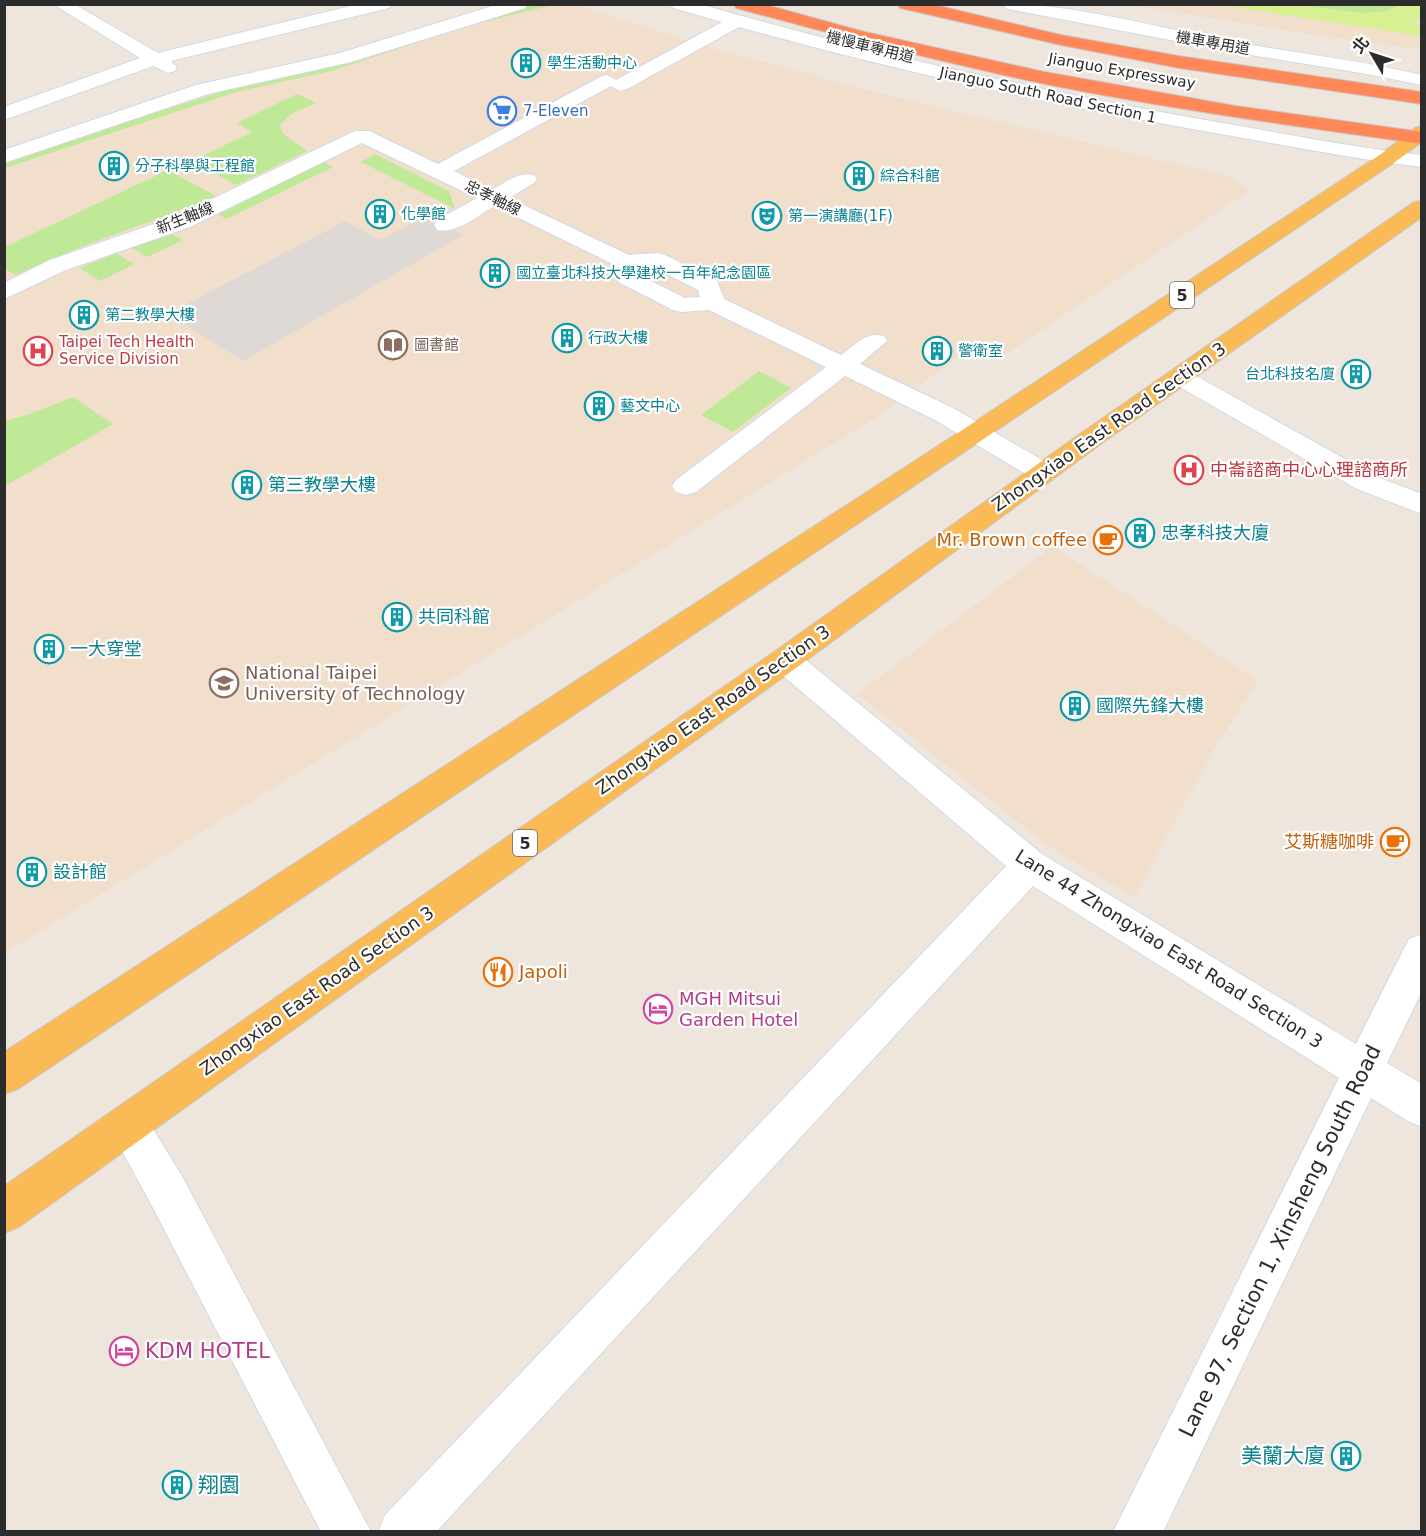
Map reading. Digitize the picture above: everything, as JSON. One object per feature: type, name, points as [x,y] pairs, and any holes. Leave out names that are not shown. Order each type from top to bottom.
[{"type":"highway","name":"Jianguo Expressway","points":[[906,4],[1061,40],[1158,58],[1421,81]]},
{"type":"highway","points":[[979,4],[1185,44],[1421,81]]},
{"type":"highway","points":[[740,13],[1130,95],[1350,128],[1420,132]]},
{"type":"highway","points":[[1399,116],[1420,132]]},
{"type":"main road","name":"5","points":[[4,1075],[976,433],[1388,158],[1420,132]]},
{"type":"main road","name":"Zhongxiao East Road Section 3","points":[[4,1212],[785,660],[1179,377],[1422,207]]},
{"type":"street","points":[[61,4],[203,89]]},
{"type":"street","points":[[4,114],[156,59],[383,4]]},
{"type":"street","points":[[4,157],[203,89],[344,58],[519,4]]},
{"type":"street","name":"Jianguo South Road Section 1","points":[[679,4],[740,13],[895,63],[1044,95],[1388,158],[1422,161]]},
{"type":"street","name":"機慢車專用道","points":[[712,4],[771,23],[902,56],[1218,119],[1350,128]]},
{"type":"street","name":"機車專用道","points":[[1008,4],[1233,47],[1367,68],[1421,81]]},
{"type":"street","points":[[1049,4],[1421,81]]},
{"type":"street","points":[[438,172],[613,83],[740,13]]},
{"type":"street","name":"忠孝軸線","points":[[362,135],[626,262],[628,278],[681,304],[713,303],[944,414],[1044,473]]},
{"type":"street","name":"新生軸線","points":[[4,292],[58,266],[114,244],[182,222],[362,135]]},
{"type":"street","points":[[445,225],[528,179]]},
{"type":"street","points":[[686,486],[875,341]]},
{"type":"street","points":[[1179,377],[1367,483],[1422,505]]},
{"type":"street","name":"Lane 44 Zhongxiao East Road Section 3","points":[[785,660],[1030,865],[1422,1107]]},
{"type":"street","points":[[402,1532],[1030,865]]},
{"type":"street","name":"Lane 97, Section 1, Xinsheng South Road","points":[[1137,1532],[1422,951]]},
{"type":"street","points":[[128,1125],[167,1191],[347,1532]]},
{"type":"shaded area","name":"National Taipei University of Technology","points":[[573,4],[694,43],[867,90],[1230,177],[1250,190],[996,361],[969,348],[883,413],[5,953],[5,168],[236,92],[335,70],[463,27],[553,5]]},
{"type":"shaded area","points":[[1130,5],[1421,5],[1421,50],[1290,31]]},
{"type":"shaded area","points":[[427,216],[463,235],[243,361],[168,314],[345,221],[380,240]]},
{"type":"shaded area","points":[[1053,546],[1258,681],[1214,749],[1134,897],[1051,848],[857,694]]},
{"type":"green space","points":[[501,5],[553,5],[463,27],[335,70],[236,92],[5,168],[4,160],[221,92],[220,83],[348,54]]},
{"type":"green space","points":[[1221,5],[1301,5],[1360,13],[1387,11],[1401,5],[1421,5],[1421,18],[1411,22],[1421,25],[1420,36]]},
{"type":"green space","points":[[1301,5],[1401,5],[1390,10],[1366,14]]},
{"type":"green space","points":[[297,94],[316,103],[291,114],[280,125],[283,134],[307,151],[236,185],[192,161],[252,132],[237,123]]},
{"type":"green space","points":[[375,154],[449,191],[455,209],[361,162]]},
{"type":"green space","points":[[321,161],[333,167],[226,219],[215,212]]},
{"type":"green space","points":[[168,170],[216,196],[16,275],[5,269],[5,247]]},
{"type":"green space","points":[[167,232],[183,240],[147,257],[129,246]]},
{"type":"green space","points":[[116,253],[134,264],[100,281],[80,268]]},
{"type":"green space","points":[[759,371],[791,388],[733,432],[701,415]]},
{"type":"green space","points":[[73,397],[113,424],[5,486],[5,421]]},
{"type":"place","name":"學生活動中心","points":[[526,63]]},
{"type":"place","name":"7-Eleven","points":[[502,111]]},
{"type":"place","name":"分子科學與工程館","points":[[114,166]]},
{"type":"place","name":"綜合科館","points":[[859,176]]},
{"type":"place","name":"化學館","points":[[380,214]]},
{"type":"place","name":"第一演講廳(1F)","points":[[767,216]]},
{"type":"place","name":"國立臺北科技大學建校一百年紀念園區","points":[[495,273]]},
{"type":"place","name":"第二教學大樓","points":[[84,315]]},
{"type":"place","name":"行政大樓","points":[[567,338]]},
{"type":"place","name":"圖書館","points":[[393,345]]},
{"type":"place","name":"Taipei Tech Health Service Division","points":[[38,351]]},
{"type":"place","name":"警衛室","points":[[937,351]]},
{"type":"place","name":"台北科技名廈","points":[[1356,374]]},
{"type":"place","name":"藝文中心","points":[[599,406]]},
{"type":"place","name":"中崙諮商中心心理諮商所","points":[[1189,470]]},
{"type":"place","name":"第三教學大樓","points":[[247,485]]},
{"type":"place","name":"忠孝科技大廈","points":[[1140,533]]},
{"type":"place","name":"Mr. Brown coffee","points":[[1108,540]]},
{"type":"place","name":"共同科館","points":[[397,617]]},
{"type":"place","name":"一大穿堂","points":[[49,649]]},
{"type":"place","name":"National Taipei University of Technology","points":[[224,683]]},
{"type":"place","name":"國際先鋒大樓","points":[[1075,706]]},
{"type":"place","name":"艾斯糖咖啡","points":[[1395,842]]},
{"type":"place","name":"設計館","points":[[32,872]]},
{"type":"place","name":"Japoli","points":[[498,972]]},
{"type":"place","name":"MGH Mitsui Garden Hotel","points":[[658,1009]]},
{"type":"place","name":"KDM HOTEL","points":[[124,1351]]},
{"type":"place","name":"美蘭大廈","points":[[1346,1456]]},
{"type":"place","name":"翔園","points":[[177,1485]]}]
